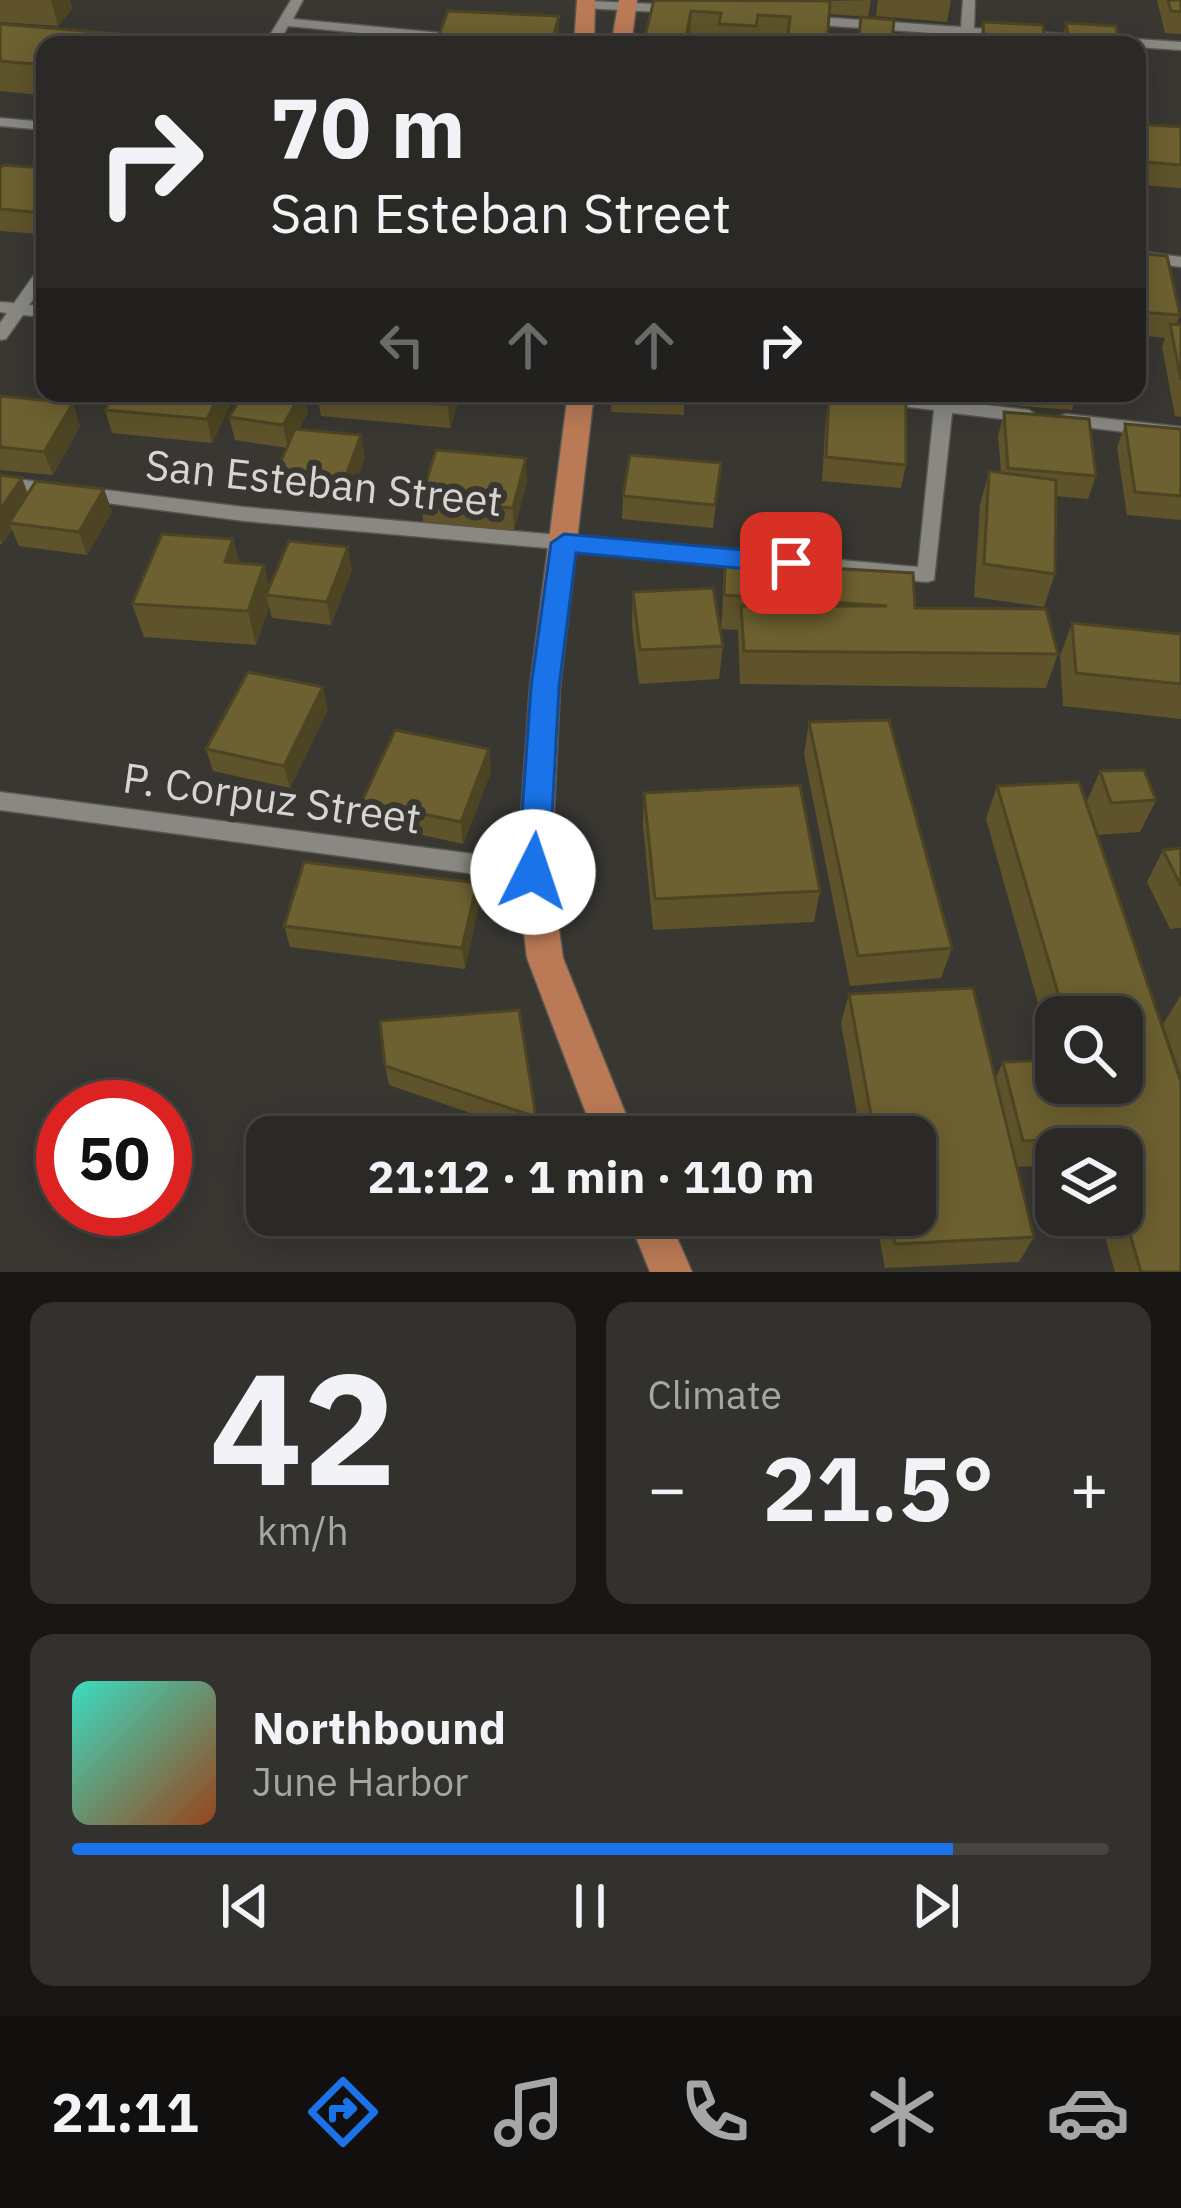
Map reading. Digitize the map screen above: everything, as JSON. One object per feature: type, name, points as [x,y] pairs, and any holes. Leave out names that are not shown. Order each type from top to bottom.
[{"type":"main road","points":[[585,36],[587,3]]},
{"type":"main road","points":[[622,36],[628,3]]},
{"type":"main road","points":[[580,402],[545,687],[533,872],[545,958],[607,1116]]},
{"type":"main road","points":[[656,1236],[671,1272]]},
{"type":"street","points":[[277,36],[297,0]]},
{"type":"street","points":[[966,36],[969,0]]},
{"type":"street","points":[[587,3],[696,11]]},
{"type":"street","points":[[786,18],[940,36]]},
{"type":"street","points":[[286,22],[433,36]]},
{"type":"street","points":[[1146,45],[1181,46]]},
{"type":"street","points":[[0,122],[36,125]]},
{"type":"street","points":[[1146,257],[1181,262]]},
{"type":"street","points":[[0,335],[9,308],[36,280]]},
{"type":"street","name":"San Esteban Street","points":[[0,484],[564,543],[927,575],[944,402]]},
{"type":"street","points":[[965,402],[1181,433]]},
{"type":"street","name":"P. Corpuz Street","points":[[0,801],[533,872]]},
{"type":"building","points":[[654,0],[830,1],[828,36],[788,36],[790,17],[758,15],[756,26],[719,24],[721,13],[691,11],[686,36],[645,36]]},
{"type":"building","points":[[1168,0],[1181,0],[1181,12],[1171,11]]},
{"type":"building","points":[[448,11],[559,16],[553,36],[438,36]]},
{"type":"building","points":[[861,17],[894,20],[892,36],[859,36]]},
{"type":"building","points":[[983,22],[1043,25],[1044,36],[984,36]]},
{"type":"building","points":[[1066,23],[1116,26],[1118,36],[1068,36]]},
{"type":"building","points":[[0,24],[145,36],[36,36],[36,64],[0,61]]},
{"type":"building","points":[[1146,125],[1181,127],[1181,165],[1146,162]]},
{"type":"building","points":[[3,165],[36,167],[33,212],[0,209]]},
{"type":"building","points":[[1146,254],[1167,256],[1180,315],[1146,313]]},
{"type":"building","points":[[1170,324],[1181,325],[1181,380]]},
{"type":"building","points":[[0,396],[73,403],[44,452],[0,447]]},
{"type":"building","points":[[110,402],[216,402],[207,419],[105,410]]},
{"type":"building","points":[[238,402],[297,402],[283,425],[229,417]]},
{"type":"building","points":[[829,402],[906,402],[906,465],[826,457]]},
{"type":"building","points":[[1004,412],[1089,419],[1096,476],[1008,468]]},
{"type":"building","points":[[1125,424],[1181,429],[1181,496],[1135,492]]},
{"type":"building","points":[[295,429],[361,435],[344,481],[275,475]]},
{"type":"building","points":[[436,450],[526,458],[513,508],[421,499]]},
{"type":"building","points":[[630,455],[721,463],[715,505],[623,496]]},
{"type":"building","points":[[989,471],[1056,480],[1055,574],[984,564]]},
{"type":"building","points":[[0,475],[22,478],[0,510]]},
{"type":"building","points":[[36,481],[104,489],[79,532],[9,523]]},
{"type":"building","points":[[162,534],[233,539],[225,562],[264,565],[248,611],[132,604]]},
{"type":"building","points":[[289,541],[348,547],[327,602],[266,595]]},
{"type":"building","points":[[725,562],[913,573],[915,608],[1046,609],[1058,654],[744,651],[741,606],[887,606],[724,595]]},
{"type":"building","points":[[713,588],[723,646],[640,650],[633,592]]},
{"type":"building","points":[[1072,623],[1181,634],[1181,684],[1076,673]]},
{"type":"building","points":[[248,672],[323,687],[284,766],[206,749]]},
{"type":"building","points":[[889,720],[952,948],[858,956],[809,722]]},
{"type":"building","points":[[395,730],[489,749],[461,822],[362,801]]},
{"type":"building","points":[[1144,770],[1156,800],[1111,803],[1100,771]]},
{"type":"building","points":[[1079,782],[1181,1082],[1181,1272],[1141,1272],[1130,1236],[1143,1236],[1143,1128],[1035,1128],[1035,1140],[1023,1141],[1003,1062],[1035,1061],[1035,1104],[1143,1104],[1143,996],[1059,996],[997,786]]},
{"type":"building","points":[[800,785],[820,891],[655,899],[644,793]]},
{"type":"building","points":[[1181,848],[1181,886],[1163,850]]},
{"type":"building","points":[[304,862],[477,883],[462,948],[284,926]]},
{"type":"building","points":[[973,988],[1034,1237],[895,1244],[894,1236],[936,1236],[936,1116],[871,1116],[849,994]]},
{"type":"building","points":[[519,1010],[536,1116],[385,1066],[380,1021]]},
{"type":"route","points":[[533,872],[545,687],[564,543],[791,563]]}]
